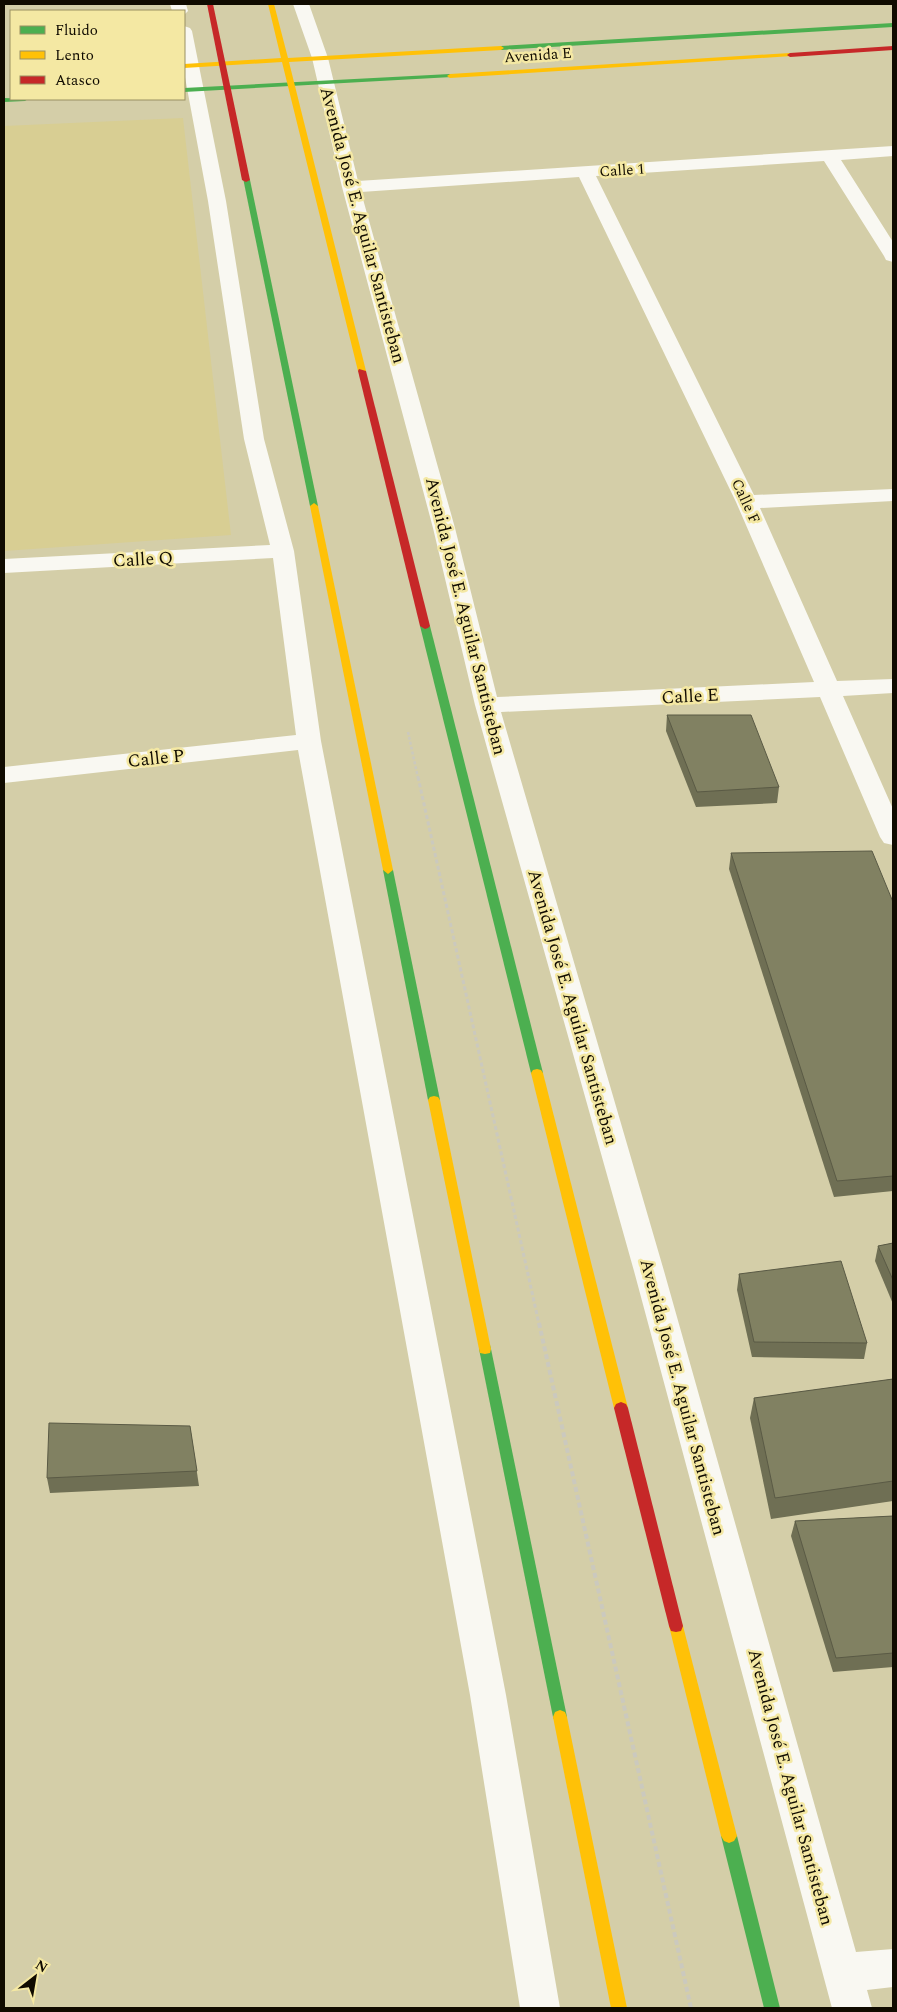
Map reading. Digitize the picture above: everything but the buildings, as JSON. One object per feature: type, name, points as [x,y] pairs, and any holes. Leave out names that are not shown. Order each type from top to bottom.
[{"type":"main road","points":[[210,4],[620,2008]]},
{"type":"main road","name":"Avenida José E. Aguilar Santisteban","points":[[270,4],[286,60],[444,709],[772,2008]]},
{"type":"main road","name":"Avenida E","points":[[188,78],[226,88],[292,85],[323,71],[893,25]]},
{"type":"main road","name":"Avenida E","points":[[188,78],[221,64],[286,60],[323,71],[893,48]]},
{"type":"street","name":"Avenida José E. Aguilar Santisteban","points":[[301,4],[323,71],[351,187],[444,528],[487,705],[649,1271],[847,1991]]},
{"type":"street","points":[[185,43],[188,78],[217,201],[254,439],[283,551],[309,741],[488,1696],[540,2008]]},
{"type":"street","name":"Calle 1","points":[[351,187],[893,151]]},
{"type":"street","points":[[830,156],[893,256]]},
{"type":"street","name":"Calle F","points":[[585,172],[747,502],[893,837]]},
{"type":"street","points":[[747,502],[893,495]]},
{"type":"street","name":"Calle Q","points":[[4,566],[283,551]]},
{"type":"street","name":"Calle E","points":[[487,705],[893,686]]},
{"type":"street","name":"Calle P","points":[[4,775],[309,741]]},
{"type":"street","points":[[847,1991],[893,1968]]},
{"type":"path","points":[[408,731],[691,2008]]},
{"type":"shaded area","points":[[183,118],[231,535],[4,551],[4,126]]},
{"type":"traffic: fast","points":[[501,48],[893,25]]},
{"type":"traffic: fast","points":[[185,90],[450,76]]},
{"type":"traffic: fast","points":[[4,100],[10,100]]},
{"type":"traffic: fast","points":[[246,180],[314,506]]},
{"type":"traffic: fast","points":[[425,626],[537,1073]]},
{"type":"traffic: fast","points":[[388,870],[434,1100]]},
{"type":"traffic: fast","points":[[485,1349],[560,1717]]},
{"type":"traffic: fast","points":[[729,1836],[772,2008]]},
{"type":"traffic: slow","points":[[271,4],[362,371]]},
{"type":"traffic: slow","points":[[185,66],[501,48]]},
{"type":"traffic: slow","points":[[450,76],[790,55]]},
{"type":"traffic: slow","points":[[4,76],[10,76]]},
{"type":"traffic: slow","points":[[314,506],[388,870]]},
{"type":"traffic: slow","points":[[537,1073],[621,1408]]},
{"type":"traffic: slow","points":[[434,1100],[485,1349]]},
{"type":"traffic: slow","points":[[676,1626],[729,1836]]},
{"type":"traffic: slow","points":[[560,1717],[619,2008]]},
{"type":"traffic: jam","points":[[210,4],[246,180]]},
{"type":"traffic: jam","points":[[790,55],[893,48]]},
{"type":"traffic: jam","points":[[362,371],[425,626]]},
{"type":"traffic: jam","points":[[621,1408],[676,1626]]}]
